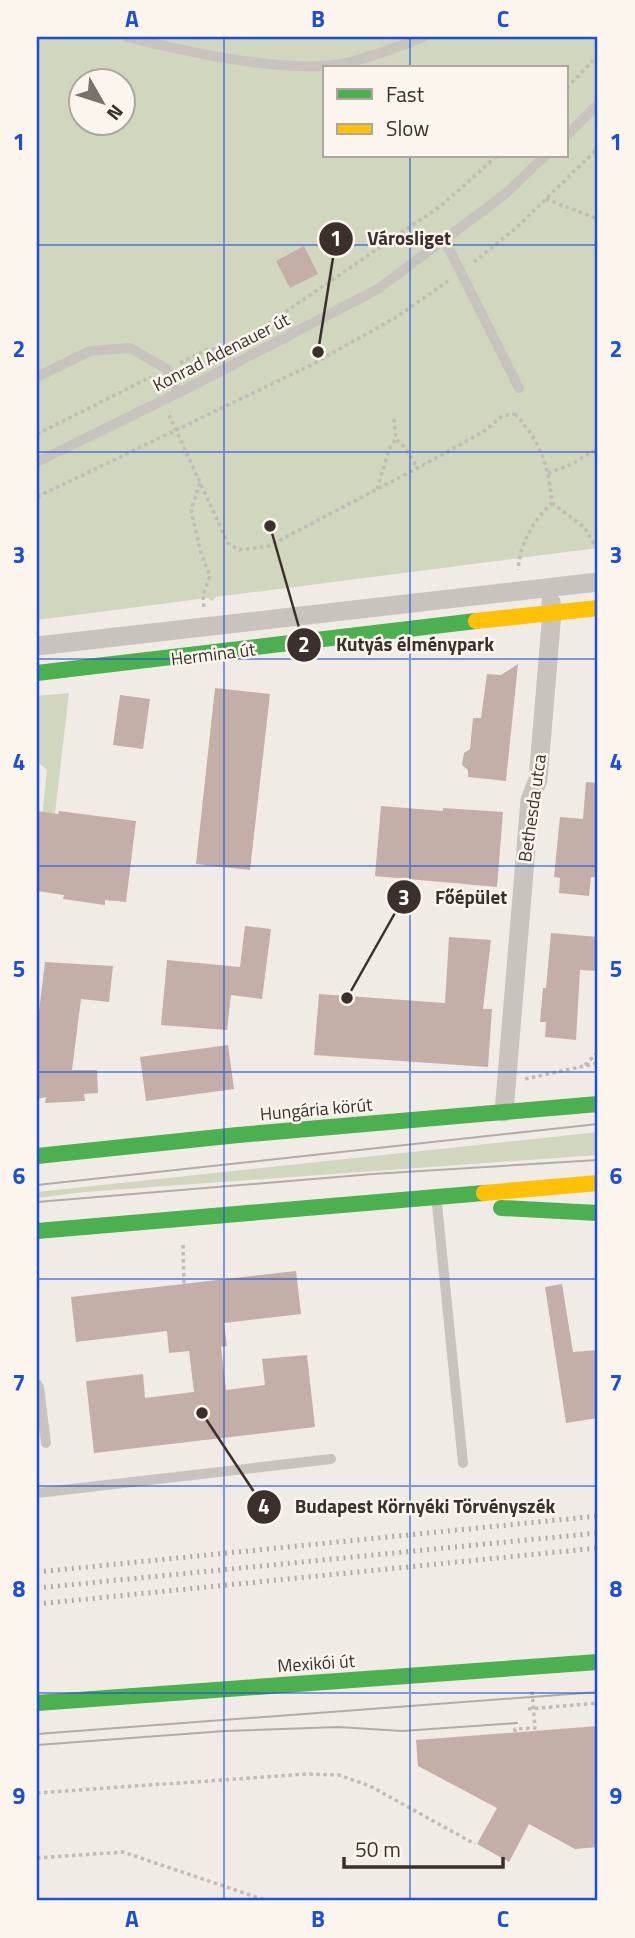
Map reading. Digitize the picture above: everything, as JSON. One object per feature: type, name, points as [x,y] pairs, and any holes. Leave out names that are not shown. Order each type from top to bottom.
[{"type":"main road","name":"Hermina út","points":[[37,673],[209,655],[598,607]]},
{"type":"main road","points":[[524,1111],[598,1086]]},
{"type":"main road","name":"Hungária körút","points":[[37,1156],[238,1135],[598,1104]]},
{"type":"main road","points":[[37,1231],[598,1183]]},
{"type":"main road","points":[[384,1202],[598,1213]]},
{"type":"main road","name":"Mexikói út","points":[[37,1703],[598,1662]]},
{"type":"street","name":"Hermina út","points":[[37,646],[598,582]]},
{"type":"street","name":"Bethesda utca","points":[[504,1112],[530,800],[538,780],[552,612],[550,587]]},
{"type":"lane","points":[[127,37],[236,59],[306,66],[344,63],[423,37]]},
{"type":"lane","points":[[568,134],[598,104]]},
{"type":"lane","name":"Konrad Adenauer út","points":[[37,462],[178,393],[378,289],[504,195],[543,158]]},
{"type":"lane","points":[[445,241],[519,387]]},
{"type":"lane","points":[[37,377],[90,351],[130,348],[167,369],[178,393]]},
{"type":"lane","points":[[437,1204],[463,1463]]},
{"type":"lane","points":[[37,1384],[46,1443]]},
{"type":"lane","points":[[37,1493],[331,1459]]},
{"type":"path","points":[[568,87],[598,55]]},
{"type":"path","points":[[37,497],[313,364],[398,316],[462,271],[516,228],[598,148]]},
{"type":"path","points":[[37,434],[206,350],[227,348],[253,334],[442,205],[495,158]]},
{"type":"path","points":[[546,199],[598,219]]},
{"type":"path","points":[[162,400],[228,543],[239,550],[269,545],[418,468],[486,429],[502,416],[515,414],[541,449],[552,503],[584,527],[598,550]]},
{"type":"path","points":[[394,419],[396,439],[418,468]]},
{"type":"path","points":[[377,489],[390,447],[396,439]]},
{"type":"path","points":[[548,473],[572,464],[598,448]]},
{"type":"path","points":[[200,483],[191,510],[201,553],[210,576],[203,595],[206,628]]},
{"type":"path","points":[[517,580],[519,561],[527,536],[538,517],[552,503]]},
{"type":"path","points":[[582,1067],[598,1052]]},
{"type":"path","points":[[506,1083],[598,1063]]},
{"type":"path","points":[[183,1245],[184,1284]]},
{"type":"path","points":[[516,1732],[515,1729],[535,1728],[531,1709],[531,1682]]},
{"type":"path","points":[[531,1709],[598,1703]]},
{"type":"path","points":[[37,1793],[330,1774],[370,1786],[475,1844]]},
{"type":"path","points":[[37,1858],[123,1852],[268,1901]]},
{"type":"green space","points":[[37,37],[598,37],[598,548],[216,597],[212,601],[207,598],[37,620]]},
{"type":"green space","points":[[69,693],[52,839],[40,838],[47,770],[37,761],[37,696]]},
{"type":"green space","points":[[598,1132],[598,1155],[84,1192],[37,1198],[37,1192]]},
{"type":"building","points":[[304,246],[318,274],[290,288],[276,261]]},
{"type":"building","points":[[518,664],[506,781],[468,777],[468,770],[462,765],[464,753],[470,749],[473,718],[481,718],[487,674],[501,675]]},
{"type":"building","points":[[215,688],[270,694],[250,870],[196,864]]},
{"type":"building","points":[[120,695],[150,699],[143,749],[113,745]]},
{"type":"building","points":[[586,782],[598,783],[595,877],[591,877],[589,896],[559,893],[560,878],[554,877],[560,817],[583,819]]},
{"type":"building","points":[[381,806],[503,812],[497,887],[375,876]]},
{"type":"building","points":[[37,811],[58,814],[59,811],[136,821],[126,902],[105,900],[105,905],[63,899],[64,895],[37,891]]},
{"type":"building","points":[[245,926],[271,929],[262,999],[231,995],[227,1030],[161,1025],[167,960],[240,967]]},
{"type":"building","points":[[551,933],[598,937],[598,971],[580,970],[576,1040],[545,1037],[546,1022],[540,1022]]},
{"type":"building","points":[[449,937],[491,940],[483,1009],[492,1009],[488,1067],[314,1055],[319,994],[445,1003]]},
{"type":"building","points":[[45,962],[113,966],[109,1002],[81,999],[72,1070],[97,1070],[98,1093],[84,1094],[85,1101],[45,1103],[46,1097],[37,1099],[37,1028]]},
{"type":"building","points":[[228,1045],[234,1089],[146,1101],[140,1057]]},
{"type":"building","points":[[296,1271],[301,1314],[224,1323],[227,1346],[221,1347],[226,1390],[265,1385],[262,1359],[307,1355],[315,1427],[94,1453],[86,1381],[143,1374],[145,1398],[194,1392],[189,1351],[169,1353],[167,1331],[76,1342],[71,1297]]},
{"type":"building","points":[[562,1284],[573,1352],[598,1350],[598,1418],[566,1423],[545,1287]]},
{"type":"building","points":[[598,1726],[598,1847],[575,1849],[529,1824],[509,1862],[477,1844],[497,1808],[418,1766],[416,1740]]},
{"type":"tram line","points":[[37,1185],[598,1124]]},
{"type":"tram line","points":[[37,1202],[373,1174],[598,1160]]},
{"type":"tram line","points":[[37,1734],[598,1692]]},
{"type":"tram line","points":[[37,1745],[225,1731],[338,1727],[402,1731],[517,1723]]},
{"type":"railway","points":[[37,1572],[598,1516]]},
{"type":"railway","points":[[37,1588],[598,1533]]},
{"type":"railway","points":[[37,1604],[598,1548]]},
{"type":"traffic: fast","points":[[37,673],[476,621]]},
{"type":"traffic: fast","points":[[37,1156],[238,1135],[598,1104]]},
{"type":"traffic: fast","points":[[37,1231],[484,1193]]},
{"type":"traffic: fast","points":[[501,1208],[598,1213]]},
{"type":"traffic: fast","points":[[37,1703],[598,1662]]},
{"type":"traffic: slow","points":[[476,621],[598,608]]},
{"type":"traffic: slow","points":[[484,1193],[598,1183]]},
{"type":"place","name":"Városliget","points":[[318,352]]},
{"type":"place","name":"Kutyás élménypark","points":[[270,526]]},
{"type":"place","name":"Főépület","points":[[347,998]]},
{"type":"place","name":"Budapest Környéki Törvényszék","points":[[202,1413]]}]
